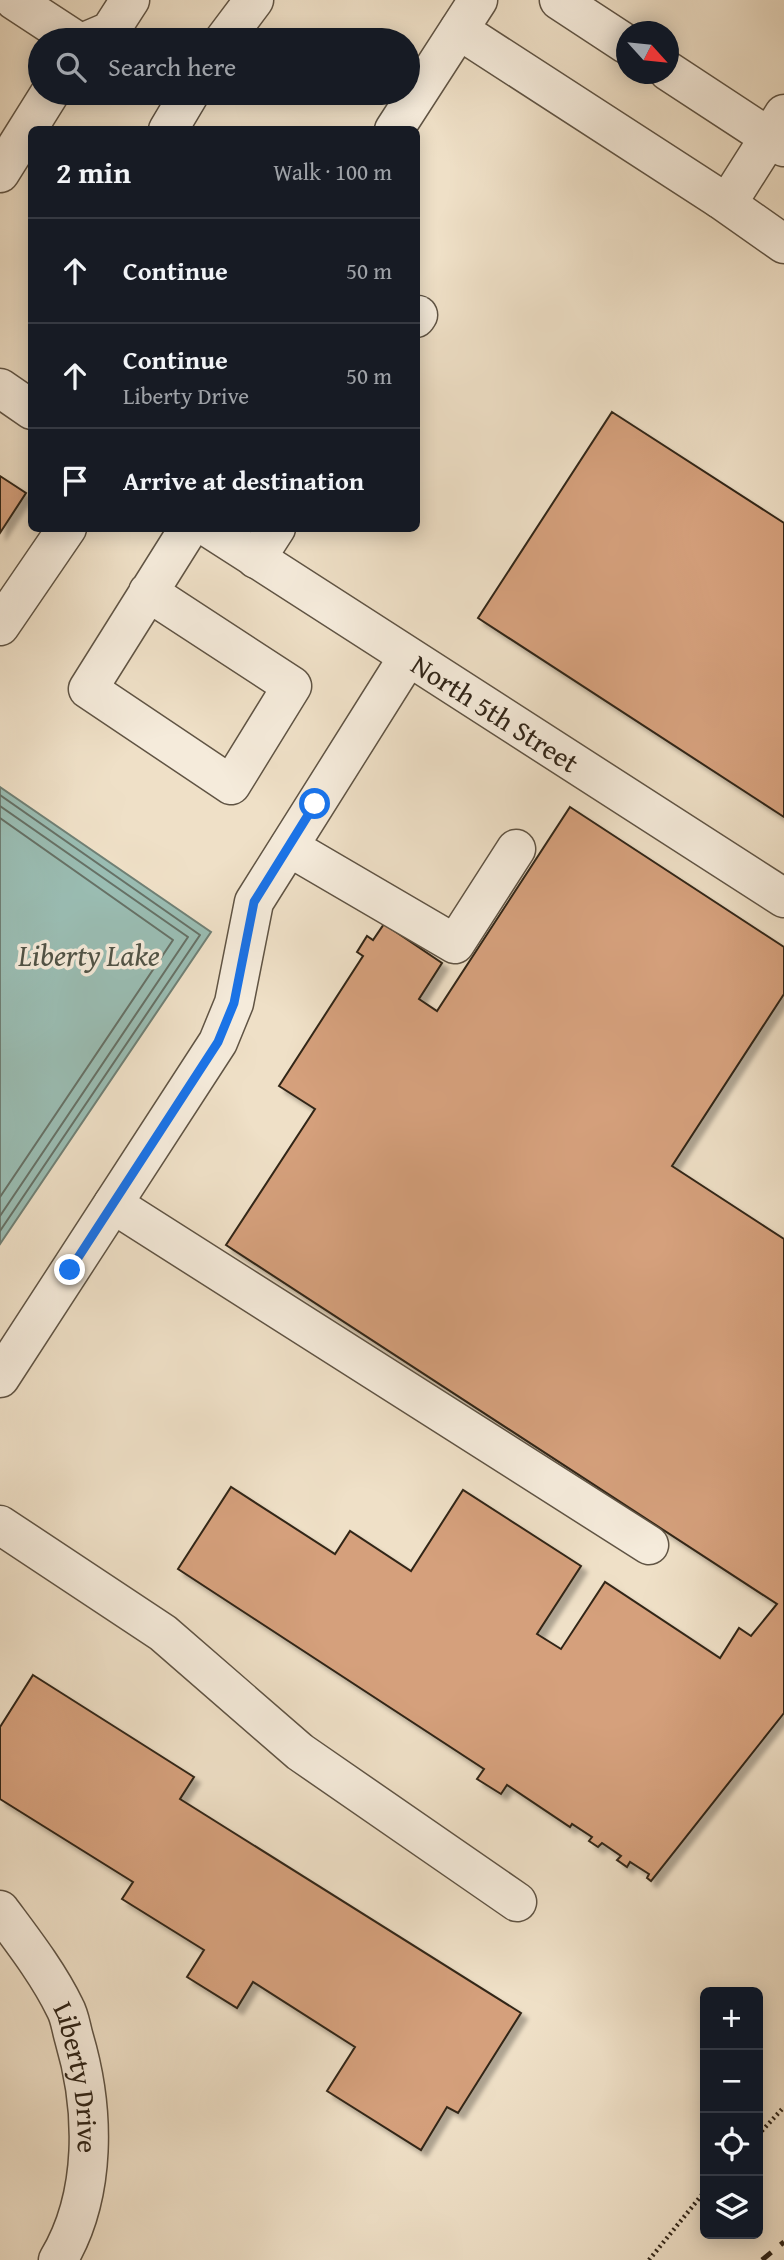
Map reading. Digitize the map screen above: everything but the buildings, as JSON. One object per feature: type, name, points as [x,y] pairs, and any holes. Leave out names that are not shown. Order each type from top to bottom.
[{"type":"street","points":[[14,0],[57,28]]},
{"type":"street","points":[[112,28],[130,0]]},
{"type":"street","points":[[233,28],[254,0]]},
{"type":"street","points":[[559,0],[616,37]]},
{"type":"street","points":[[420,90],[469,15],[784,244]]},
{"type":"street","points":[[679,77],[779,133],[732,196],[720,199]]},
{"type":"street","points":[[29,126],[42,105]]},
{"type":"street","points":[[171,126],[183,105]]},
{"type":"street","points":[[397,126],[410,105]]},
{"type":"street","points":[[0,173],[28,128]]},
{"type":"street","points":[[0,388],[28,407]]},
{"type":"street","points":[[0,626],[64,532]]},
{"type":"street","points":[[148,592],[292,686],[231,785],[88,689],[148,592],[186,532]]},
{"type":"street","name":"North 5th Street","points":[[223,532],[266,544],[408,657],[784,898]]},
{"type":"street","points":[[0,1378],[218,1042],[234,1003],[254,902],[408,657]]},
{"type":"street","points":[[289,847],[455,944],[516,849]]},
{"type":"street","points":[[113,1205],[649,1545]]},
{"type":"street","points":[[0,1525],[163,1633],[300,1752],[517,1902]]},
{"type":"street","name":"Liberty Drive","points":[[0,1910],[34,1955],[66,2009],[82,2065],[90,2125],[85,2188],[69,2241],[58,2260]]},
{"type":"path","points":[[763,2130],[784,2107]]},
{"type":"path","points":[[649,2260],[700,2197]]},
{"type":"water","name":"Liberty Lake","points":[[0,787],[211,932],[0,1244]]},
{"type":"railway","points":[[762,2260],[784,2242]]},
{"type":"route","points":[[70,1270],[218,1042],[234,1003],[254,902],[315,804]]}]
